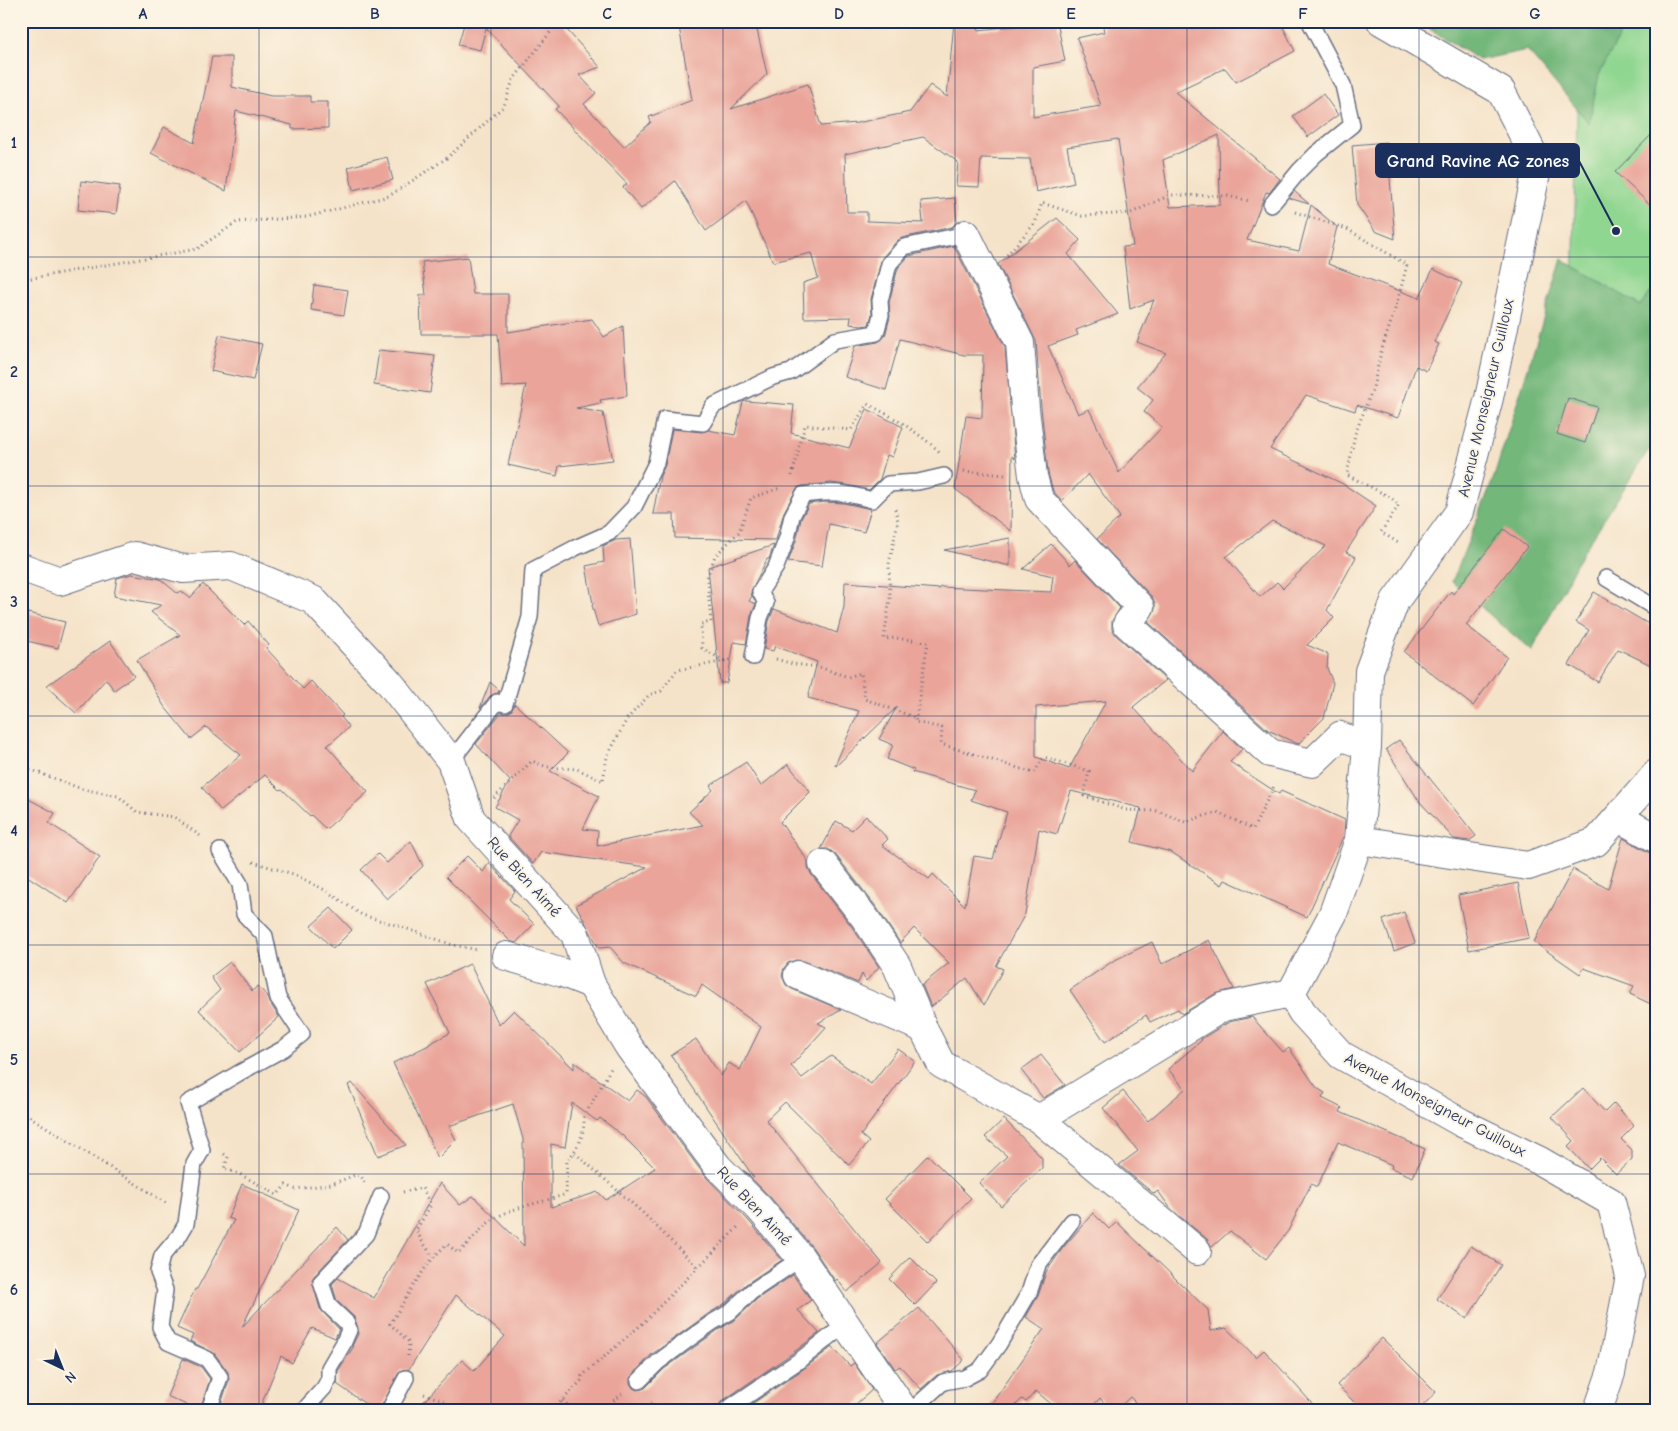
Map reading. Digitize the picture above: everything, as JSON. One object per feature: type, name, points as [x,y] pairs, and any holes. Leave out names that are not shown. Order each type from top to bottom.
[{"type":"street","name":"Avenue Monseigneur Guilloux","points":[[1381,21],[1501,91],[1538,164],[1489,398],[1459,512],[1395,601],[1369,671],[1367,746],[1359,840],[1333,914],[1291,993],[1302,1012],[1341,1055],[1462,1123],[1540,1161],[1611,1202],[1630,1276],[1611,1373],[1598,1410]]},
{"type":"street","points":[[966,234],[1020,342],[1033,476],[1039,499],[1140,607],[1127,624],[1270,753],[1312,763],[1340,736],[1367,746]]},
{"type":"street","name":"Rue Bien Aimé","points":[[21,567],[60,581],[135,556],[183,569],[231,566],[313,600],[389,682],[451,761],[471,819],[575,934],[591,984],[629,1047],[718,1167],[759,1208],[802,1258],[904,1410]]},
{"type":"street","points":[[1359,840],[1528,866],[1596,842],[1657,774]]},
{"type":"street","points":[[1619,818],[1657,840]]},
{"type":"street","points":[[823,864],[897,966],[923,1028],[941,1064],[1039,1119],[1197,1251]]},
{"type":"street","points":[[506,956],[563,973],[591,984]]},
{"type":"street","points":[[798,975],[923,1028]]},
{"type":"street","points":[[1039,1119],[1223,1007],[1291,993]]},
{"type":"lane","points":[[1271,205],[1316,154],[1352,125],[1342,86],[1311,24],[1314,21]]},
{"type":"lane","points":[[451,761],[497,702],[505,704],[530,617],[534,570],[608,533],[634,507],[656,463],[665,419],[703,423],[713,406],[773,377],[791,372],[835,340],[876,333],[881,314],[880,301],[889,264],[904,247],[966,234]]},
{"type":"lane","points":[[754,658],[760,618],[766,603],[760,592],[776,568],[788,538],[792,516],[803,495],[830,492],[846,493],[872,500],[888,484],[918,482],[944,476]]},
{"type":"lane","points":[[1606,578],[1657,608]]},
{"type":"lane","points":[[208,1410],[220,1377],[207,1359],[168,1342],[160,1327],[165,1290],[158,1272],[162,1256],[179,1236],[186,1224],[194,1164],[202,1150],[188,1103],[284,1049],[302,1034],[278,998],[265,936],[244,914],[240,884],[220,851]]},
{"type":"lane","points":[[304,1410],[324,1388],[328,1379],[329,1368],[349,1330],[347,1323],[329,1306],[320,1282],[366,1234],[381,1196]]},
{"type":"lane","points":[[912,1410],[943,1382],[965,1378],[980,1370],[999,1344],[1029,1292],[1038,1265],[1072,1221]]},
{"type":"lane","points":[[639,1381],[658,1362],[681,1344],[730,1312],[751,1292],[802,1258]]},
{"type":"lane","points":[[722,1410],[800,1360],[846,1324]]},
{"type":"lane","points":[[389,1410],[406,1378]]},
{"type":"path","points":[[21,280],[197,248],[237,222],[307,217],[389,196],[447,158],[504,106],[514,80],[552,30]]},
{"type":"path","points":[[985,272],[1017,245],[1035,223],[1042,203],[1082,216],[1131,213],[1170,195],[1227,196],[1271,205],[1347,229],[1407,265],[1381,352],[1373,388],[1355,434],[1346,475],[1390,497],[1399,505],[1381,532],[1425,559]]},
{"type":"path","points":[[888,484],[898,521],[889,564],[890,598],[884,639],[895,638],[928,642],[915,722],[942,728],[941,744],[1034,773],[1044,757],[1088,771],[1084,796],[1126,810],[1158,811],[1184,822],[1217,812],[1253,828],[1278,779],[1282,756]]},
{"type":"path","points":[[471,819],[532,761],[547,767],[577,769],[603,781],[607,757],[627,719],[649,696],[661,691],[677,670],[764,655],[793,664],[819,667],[848,677],[861,673],[865,699],[916,718]]},
{"type":"path","points":[[21,766],[82,789],[118,796],[138,812],[174,817],[220,851],[292,874],[325,890],[362,915],[452,945],[506,956]]},
{"type":"path","points":[[457,1410],[442,1400],[422,1394],[406,1378],[409,1342],[390,1324],[405,1301],[410,1289],[433,1257],[447,1244],[458,1253],[490,1222],[499,1216],[566,1194],[567,1160],[575,1153],[585,1125],[584,1117],[620,1054],[629,1047]]},
{"type":"path","points":[[21,1111],[166,1204],[179,1236]]},
{"type":"path","points":[[198,1139],[228,1157],[224,1169],[238,1173],[277,1195],[286,1185],[295,1188],[332,1184],[355,1174],[361,1176],[373,1192],[381,1196],[422,1188],[431,1205],[416,1230],[433,1257]]},
{"type":"path","points":[[575,1153],[643,1213],[697,1267]]},
{"type":"path","points":[[553,1410],[582,1380],[582,1376],[642,1324],[697,1267],[759,1208]]},
{"type":"path","points":[[562,1401],[575,1410]]},
{"type":"green space","points":[[1417,21],[1627,21],[1599,75],[1589,123],[1527,50],[1479,60]]},
{"type":"green space","points":[[1579,21],[1657,21],[1657,450],[1570,441]]},
{"type":"green space","points":[[1562,259],[1641,306],[1657,283],[1657,437],[1577,562],[1532,651],[1452,582],[1494,477]]},
{"type":"building","points":[[465,21],[559,21],[600,67],[579,75],[596,93],[584,104],[624,147],[651,122],[649,117],[692,100],[678,21],[755,21],[767,74],[731,109],[808,84],[821,126],[857,123],[910,112],[930,85],[947,97],[954,22],[979,24],[978,30],[1035,24],[1034,21],[1057,21],[1065,61],[1033,67],[1033,117],[1101,106],[1077,38],[1104,32],[1102,21],[1280,21],[1295,51],[1236,82],[1225,68],[1175,92],[1280,179],[1269,193],[1266,192],[1247,240],[1299,251],[1311,205],[1337,227],[1328,264],[1419,298],[1433,269],[1462,283],[1434,342],[1439,344],[1426,371],[1416,366],[1398,418],[1357,405],[1355,411],[1306,395],[1270,449],[1343,484],[1376,506],[1346,552],[1356,557],[1327,610],[1334,618],[1307,645],[1328,654],[1327,668],[1333,683],[1324,718],[1298,744],[1268,730],[1148,622],[1155,609],[1152,597],[1097,539],[1120,517],[1088,474],[1062,501],[1053,491],[1048,473],[1036,341],[998,264],[1057,218],[1080,240],[1068,254],[1118,314],[1076,330],[1078,335],[1048,346],[1078,414],[1089,409],[1119,473],[1162,427],[1144,412],[1153,400],[1137,387],[1166,353],[1137,342],[1154,300],[1130,309],[1123,247],[1133,246],[1118,139],[1067,147],[1074,183],[1036,192],[1030,159],[981,158],[979,187],[956,186],[958,162],[923,137],[845,154],[847,212],[867,212],[867,221],[923,223],[921,201],[955,198],[957,222],[952,227],[902,238],[882,258],[871,299],[872,314],[869,325],[850,324],[851,317],[804,318],[803,283],[818,278],[811,253],[773,262],[746,201],[706,231],[675,181],[641,209],[623,187],[627,184],[555,109],[559,106],[486,28],[480,50],[458,45]],"holes":[[[1219,135],[1220,205],[1170,207],[1163,160]],[[1272,521],[1326,546],[1283,588],[1277,582],[1260,597],[1226,557]]]},
{"type":"building","points":[[212,57],[232,57],[232,87],[271,96],[310,96],[310,102],[328,102],[328,128],[292,129],[292,125],[236,111],[226,191],[151,153],[164,127],[194,143]]},
{"type":"building","points":[[1323,94],[1338,115],[1308,137],[1293,116]]},
{"type":"building","points":[[1657,129],[1657,211],[1615,172]]},
{"type":"building","points":[[1387,142],[1395,239],[1375,231],[1357,205],[1352,145]]},
{"type":"building","points":[[387,157],[393,180],[353,190],[348,167]]},
{"type":"building","points":[[81,181],[120,186],[116,214],[78,210]]},
{"type":"building","points":[[1294,191],[1309,204],[1289,198]]},
{"type":"building","points":[[954,246],[1005,347],[1015,459],[1012,456],[1011,531],[955,489],[966,416],[982,418],[983,355],[964,355],[900,339],[886,390],[845,377],[855,346],[878,342],[885,336],[890,317],[889,302],[898,268],[909,256]]},
{"type":"building","points":[[468,257],[473,294],[508,294],[508,332],[592,319],[604,337],[623,326],[627,396],[600,400],[601,403],[576,408],[603,413],[613,460],[559,466],[557,476],[508,465],[526,385],[502,387],[498,334],[421,334],[420,295],[426,295],[422,262]]},
{"type":"building","points":[[314,285],[348,290],[344,315],[311,310]]},
{"type":"building","points":[[219,335],[262,344],[253,380],[211,371]]},
{"type":"building","points":[[379,350],[435,356],[430,393],[374,385]]},
{"type":"building","points":[[1568,398],[1597,407],[1585,443],[1557,434]]},
{"type":"building","points":[[743,402],[794,405],[791,433],[849,448],[867,409],[903,427],[892,457],[887,455],[880,479],[869,490],[831,483],[797,488],[784,512],[776,540],[675,538],[674,514],[653,514],[672,429],[702,432],[708,430],[735,435]]},
{"type":"building","points":[[823,502],[844,503],[871,509],[864,532],[829,524],[822,566],[788,562],[796,541],[801,519],[809,504]]},
{"type":"building","points":[[1504,529],[1527,547],[1466,625],[1507,657],[1473,706],[1404,652],[1451,591],[1453,594]]},
{"type":"building","points":[[1010,538],[1010,566],[944,550]]},
{"type":"building","points":[[630,539],[636,614],[598,626],[592,605],[586,566],[604,562],[603,546],[616,540]]},
{"type":"building","points":[[1051,544],[1070,565],[1075,560],[1120,608],[1112,621],[1112,630],[1166,680],[1133,707],[1192,771],[1223,731],[1242,749],[1230,762],[1279,794],[1281,791],[1345,820],[1344,835],[1307,917],[1225,880],[1222,885],[1171,852],[1132,842],[1141,808],[1071,791],[1057,834],[1039,829],[1025,914],[996,966],[1003,969],[984,1005],[967,978],[931,1007],[922,985],[949,963],[914,928],[900,943],[877,908],[835,854],[828,849],[821,849],[836,821],[852,830],[866,816],[888,839],[882,845],[929,879],[933,874],[965,906],[974,856],[993,859],[1007,812],[971,800],[975,790],[912,772],[914,770],[887,759],[893,745],[879,739],[897,707],[836,766],[859,711],[808,698],[817,662],[775,646],[773,651],[764,649],[769,621],[774,609],[837,633],[844,607],[845,582],[940,589],[940,587],[1051,592],[1053,576],[1023,569]],"holes":[[[1106,701],[1069,769],[1036,757],[1036,707]]]},
{"type":"building","points":[[774,545],[769,559],[767,559],[751,591],[752,596],[749,601],[756,604],[751,616],[746,644],[734,642],[727,683],[720,683],[708,567]]},
{"type":"building","points":[[132,574],[160,579],[177,593],[181,591],[190,598],[203,584],[244,625],[248,621],[269,645],[266,648],[303,689],[311,681],[343,715],[341,717],[349,727],[327,746],[368,792],[326,829],[265,775],[221,811],[202,787],[241,755],[206,727],[191,739],[164,706],[137,660],[180,635],[151,612],[161,605],[114,596],[117,578]]},
{"type":"building","points":[[1594,592],[1657,629],[1657,668],[1618,649],[1598,682],[1569,665],[1589,630],[1576,622]]},
{"type":"building","points":[[28,613],[65,622],[58,648],[22,640]]},
{"type":"building","points":[[110,641],[134,676],[114,690],[106,679],[76,713],[46,686]]},
{"type":"building","points":[[490,682],[499,690],[498,693],[490,696],[480,708]]},
{"type":"building","points":[[515,704],[568,753],[550,771],[599,796],[583,829],[598,831],[597,846],[703,825],[689,812],[713,790],[710,786],[746,762],[761,786],[788,764],[810,792],[780,822],[808,861],[811,874],[852,927],[879,967],[866,981],[862,974],[858,983],[804,961],[796,960],[788,963],[784,968],[782,976],[786,985],[841,1010],[818,1023],[826,1027],[791,1066],[802,1078],[831,1056],[871,1084],[898,1049],[915,1061],[861,1135],[869,1142],[849,1165],[785,1102],[766,1120],[882,1263],[847,1292],[837,1279],[835,1281],[813,1248],[771,1198],[743,1170],[754,1178],[671,1055],[696,1039],[721,1076],[729,1063],[740,1070],[761,1027],[702,985],[696,996],[624,963],[610,947],[599,948],[576,905],[647,867],[541,852],[533,864],[508,836],[518,820],[495,807],[510,781],[476,744],[501,713],[511,711]]},
{"type":"building","points":[[1399,740],[1476,836],[1469,841],[1454,839],[1419,801],[1386,749]]},
{"type":"building","points":[[21,795],[55,813],[49,823],[100,857],[68,903],[21,872]]},
{"type":"building","points":[[1623,838],[1657,857],[1657,1007],[1630,994],[1634,986],[1584,968],[1580,974],[1534,942],[1573,869],[1608,889]]},
{"type":"building","points":[[411,841],[423,866],[387,899],[361,870],[378,854],[387,863]]},
{"type":"building","points":[[467,856],[483,872],[489,863],[515,891],[509,899],[534,924],[516,943],[510,941],[446,877]]},
{"type":"building","points":[[1518,883],[1529,938],[1469,950],[1458,895]]},
{"type":"building","points":[[331,908],[352,930],[333,949],[311,926]]},
{"type":"building","points":[[1404,912],[1415,943],[1394,951],[1383,920]]},
{"type":"building","points":[[1209,940],[1234,989],[1215,994],[1182,1014],[1178,1009],[1150,1022],[1146,1015],[1105,1042],[1070,990],[1113,961],[1152,942],[1162,964]]},
{"type":"building","points":[[230,962],[252,991],[258,986],[268,997],[279,1017],[240,1052],[199,1010],[220,990],[211,977]]},
{"type":"building","points":[[470,964],[499,1025],[514,1010],[574,1069],[574,1062],[628,1101],[637,1090],[646,1097],[705,1176],[747,1219],[782,1260],[746,1284],[724,1304],[651,1355],[630,1378],[633,1388],[637,1390],[645,1388],[664,1369],[735,1320],[757,1299],[793,1275],[811,1300],[798,1310],[819,1333],[721,1402],[717,1410],[416,1410],[462,1360],[474,1371],[505,1336],[456,1295],[409,1369],[401,1370],[398,1374],[380,1410],[374,1410],[337,1384],[338,1371],[354,1346],[352,1346],[358,1334],[358,1328],[354,1317],[337,1301],[332,1284],[338,1278],[374,1298],[440,1183],[460,1205],[473,1196],[524,1246],[523,1139],[513,1104],[449,1126],[456,1140],[438,1158],[393,1063],[450,1033],[427,984]],"holes":[[[572,1103],[597,1121],[600,1118],[622,1135],[655,1168],[606,1200],[598,1192],[551,1207],[551,1144],[565,1147]]]},
{"type":"building","points":[[1252,1017],[1283,1052],[1289,1048],[1317,1088],[1325,1093],[1322,1098],[1342,1108],[1340,1112],[1425,1149],[1413,1177],[1391,1168],[1392,1165],[1338,1142],[1317,1187],[1311,1184],[1288,1231],[1266,1259],[1230,1231],[1212,1247],[1207,1239],[1171,1209],[1158,1191],[1154,1194],[1119,1165],[1138,1151],[1103,1108],[1123,1091],[1148,1121],[1185,1089],[1168,1069],[1201,1039],[1229,1022]]},
{"type":"building","points":[[1041,1055],[1065,1085],[1043,1098],[1021,1070]]},
{"type":"building","points":[[352,1083],[406,1145],[378,1156],[348,1085]]},
{"type":"building","points":[[1583,1088],[1605,1112],[1614,1103],[1634,1126],[1621,1139],[1632,1150],[1632,1159],[1616,1174],[1600,1158],[1589,1169],[1568,1147],[1574,1141],[1552,1117]]},
{"type":"building","points":[[1004,1119],[1042,1158],[1042,1168],[1001,1206],[979,1183],[1007,1156],[985,1137]]},
{"type":"building","points":[[928,1155],[971,1198],[928,1242],[885,1199]]},
{"type":"building","points":[[242,1184],[299,1210],[242,1327],[337,1227],[348,1240],[312,1280],[320,1309],[339,1329],[335,1338],[312,1328],[292,1363],[281,1356],[259,1410],[219,1410],[229,1380],[228,1372],[214,1353],[190,1341],[193,1335],[177,1328],[195,1289],[197,1289],[234,1220],[228,1218]]},
{"type":"building","points":[[1093,1213],[1109,1229],[1117,1222],[1208,1310],[1211,1331],[1226,1328],[1256,1357],[1264,1350],[1318,1410],[1143,1410],[1130,1397],[1116,1410],[1110,1410],[1100,1398],[1089,1410],[1058,1410],[1036,1391],[1026,1402],[1022,1399],[1011,1410],[987,1410],[1044,1329],[1026,1317],[1038,1296],[1046,1272],[1062,1249]]},
{"type":"building","points":[[1471,1246],[1501,1265],[1467,1319],[1437,1299]]},
{"type":"building","points":[[910,1257],[936,1283],[915,1305],[889,1279]]},
{"type":"building","points":[[919,1308],[964,1360],[952,1371],[937,1375],[921,1389],[900,1366],[895,1369],[877,1343]]},
{"type":"building","points":[[1382,1338],[1436,1392],[1419,1410],[1362,1410],[1337,1385]]},
{"type":"building","points":[[832,1347],[850,1366],[854,1363],[872,1390],[849,1410],[743,1410],[805,1368]]},
{"type":"building","points":[[183,1359],[201,1367],[210,1379],[200,1410],[167,1396]]},
{"type":"place","name":"Grand Ravine AG zones","points":[[1616,231]]}]
